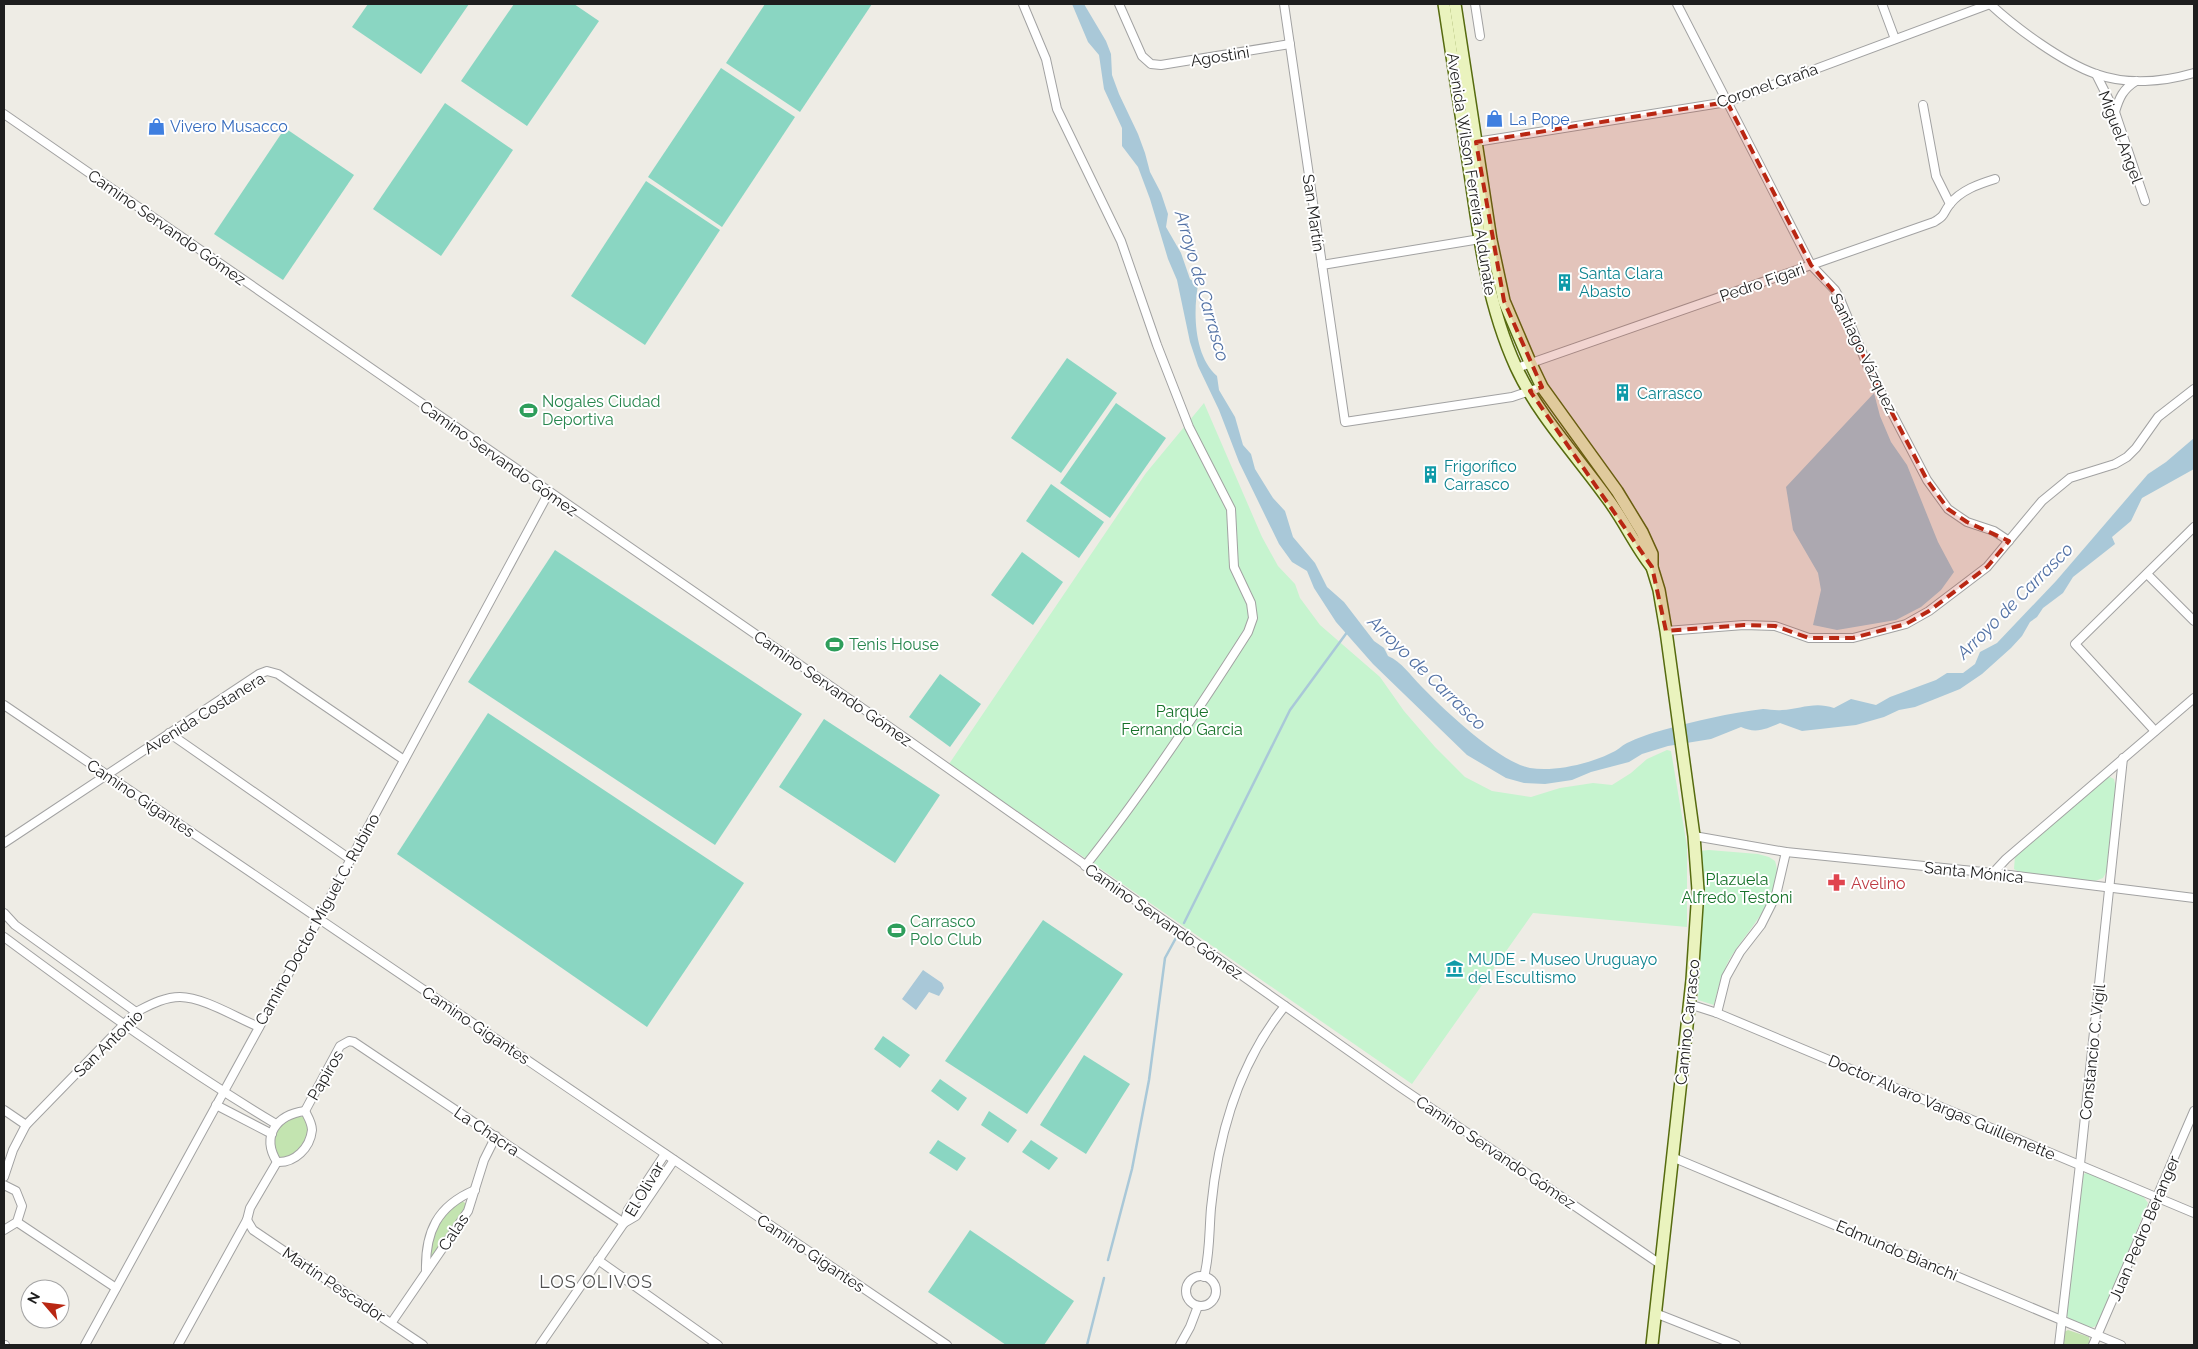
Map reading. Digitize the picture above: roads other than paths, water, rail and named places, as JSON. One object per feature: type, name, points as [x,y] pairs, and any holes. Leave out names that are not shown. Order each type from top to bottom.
[{"type":"main road","name":"Avenida Wilson Ferreira Aldunate","points":[[1444,4],[1480,239],[1493,304],[1517,368],[1530,391],[1543,412],[1621,517],[1652,568],[1660,590],[1676,700]]},
{"type":"main road","name":"Avenida Wilson Ferreira Aldunate","points":[[1455,4],[1499,280],[1507,308],[1542,387],[1630,510],[1652,554],[1652,568]]},
{"type":"main road","name":"Camino Carrasco","points":[[1652,1345],[1689,1004],[1698,890],[1694,836],[1676,700]]},
{"type":"street","points":[[1023,4],[1046,59],[1057,109],[1121,241],[1157,345],[1189,427],[1231,509],[1234,567],[1251,603],[1252,618],[1248,632],[1125,815],[1085,866]]},
{"type":"street","name":"Agostini","points":[[1119,4],[1142,56],[1151,64],[1161,66],[1290,44]]},
{"type":"street","name":"San Martín","points":[[1284,4],[1345,422],[1512,397],[1530,391]]},
{"type":"street","name":"Avenida Wilson Ferreira Aldunate","points":[[1475,4],[1480,36]]},
{"type":"street","name":"Santiago Vázquez","points":[[1677,4],[1811,265],[1840,298],[1868,367],[1927,480],[1948,508],[1967,522],[1994,532],[2010,541]]},
{"type":"street","points":[[1882,4],[1895,39]]},
{"type":"street","points":[[1990,4],[2045,46],[2096,74],[2136,81],[2174,79],[2194,73]]},
{"type":"street","name":"Coronel Graña","points":[[1476,142],[1727,102],[1990,4]]},
{"type":"street","name":"Miguel Angel","points":[[2096,74],[2115,112],[2145,201]]},
{"type":"street","points":[[2115,112],[2122,94],[2127,87],[2136,81]]},
{"type":"street","points":[[1923,105],[1936,176],[1950,204]]},
{"type":"street","name":"Camino Servando Gómez","points":[[4,114],[891,728],[1285,1006],[1660,1264]]},
{"type":"street","name":"Pedro Figari","points":[[1517,368],[1934,222],[1944,216],[1950,204],[1974,186],[1995,179]]},
{"type":"street","points":[[1322,265],[1480,239]]},
{"type":"street","points":[[1530,391],[1542,387]]},
{"type":"street","points":[[1666,631],[1744,625],[1775,626],[1809,638],[1853,638],[1906,624],[1929,611],[1987,567],[2042,500],[2070,478],[2115,464],[2127,457],[2136,448],[2158,417],[2194,389]]},
{"type":"street","name":"Camino Doctor Miguel C. Rubino","points":[[85,1345],[319,918],[548,492]]},
{"type":"street","points":[[2155,731],[2075,644],[2194,527]]},
{"type":"street","points":[[2147,574],[2194,621]]},
{"type":"street","name":"Avenida Costanera","points":[[4,843],[259,674],[267,671],[278,674],[404,760]]},
{"type":"street","points":[[1993,873],[2006,859],[2194,698]]},
{"type":"street","name":"Camino Gigantes","points":[[4,705],[947,1345]]},
{"type":"street","points":[[169,733],[350,859]]},
{"type":"street","name":"Constancio C. Vigil","points":[[2059,1345],[2123,758]]},
{"type":"street","name":"Santa Mónica","points":[[1694,836],[1786,852],[1993,873],[2109,889],[2194,898]]},
{"type":"street","points":[[1717,1012],[1726,977],[1740,952],[1760,925],[1776,895],[1786,852]]},
{"type":"street","points":[[4,913],[15,925],[136,1012]]},
{"type":"street","points":[[4,937],[123,1026],[223,1092],[276,1124],[272,1134],[271,1149],[277,1162],[250,1208],[247,1220],[178,1345]]},
{"type":"street","name":"San Antonio","points":[[4,1177],[13,1150],[26,1125],[136,1012],[156,1002],[179,997],[194,999],[259,1028]]},
{"type":"street","name":"Doctor Alvaro Vargas Guillemette","points":[[1689,1004],[1717,1012],[2194,1213]]},
{"type":"street","points":[[1204,1277],[1208,1255],[1218,1148],[1227,1115],[1247,1066],[1267,1030],[1285,1006]]},
{"type":"street","name":"Papiros","points":[[276,1124],[288,1115],[305,1111],[340,1046],[349,1041]]},
{"type":"street","name":"La Chacra","points":[[349,1041],[360,1045],[624,1223]]},
{"type":"street","points":[[216,1105],[272,1134]]},
{"type":"street","points":[[4,1110],[26,1125]]},
{"type":"street","name":"Papiros","points":[[277,1162],[287,1163],[296,1158],[309,1139],[312,1128],[305,1111]]},
{"type":"street","name":"Juan Pedro Beranger","points":[[2093,1345],[2194,1111]]},
{"type":"street","name":"Calas","points":[[392,1322],[468,1211],[484,1160],[496,1136]]},
{"type":"street","name":"El Olivar","points":[[540,1345],[624,1223],[628,1210],[666,1154]]},
{"type":"street","name":"Edmundo Bianchi","points":[[1672,1157],[2121,1345]]},
{"type":"street","name":"El Olivar","points":[[624,1223],[636,1216],[674,1160]]},
{"type":"street","points":[[4,1184],[16,1191],[22,1201],[22,1212],[17,1222],[4,1230]]},
{"type":"street","name":"Calas","points":[[426,1271],[428,1239],[438,1218],[463,1196],[475,1190]]},
{"type":"street","name":"Martín Pescador","points":[[247,1220],[253,1230],[392,1322],[423,1345]]},
{"type":"street","points":[[17,1222],[116,1288]]},
{"type":"street","points":[[598,1260],[718,1345]]},
{"type":"street","points":[[1204,1277],[1212,1281],[1215,1294],[1211,1302],[1198,1306],[1187,1297],[1186,1288],[1195,1278],[1204,1277]]},
{"type":"street","points":[[1180,1345],[1190,1327],[1198,1306]]},
{"type":"street","points":[[1655,1313],[1736,1345]]},
{"type":"water","points":[[1072,4],[1084,4],[1106,41],[1111,54],[1112,75],[1138,134],[1150,172],[1161,193],[1168,214],[1166,227],[1181,253],[1190,279],[1198,285],[1196,296],[1197,334],[1204,357],[1209,367],[1217,376],[1219,390],[1235,417],[1243,445],[1251,454],[1255,469],[1273,498],[1285,511],[1293,537],[1315,563],[1327,587],[1344,602],[1374,641],[1384,648],[1388,656],[1402,665],[1431,696],[1472,733],[1517,764],[1530,768],[1550,769],[1582,764],[1602,757],[1635,739],[1649,734],[1700,720],[1738,713],[1814,705],[1834,708],[1851,699],[1876,705],[1890,697],[1936,680],[1947,673],[1963,673],[1975,664],[1980,652],[1997,643],[2056,581],[2148,474],[2166,462],[2194,438],[2194,469],[2142,498],[2131,521],[2112,537],[2115,544],[2073,577],[2063,593],[2043,608],[2011,648],[1982,674],[1960,689],[1915,707],[1899,710],[1884,717],[1856,725],[1802,731],[1780,723],[1765,729],[1756,730],[1741,727],[1711,739],[1668,746],[1642,754],[1629,762],[1591,772],[1572,780],[1545,784],[1524,783],[1506,778],[1467,755],[1373,664],[1336,622],[1314,588],[1307,571],[1292,562],[1279,544],[1239,462],[1219,410],[1198,366],[1190,342],[1177,280],[1168,259],[1150,199],[1138,167],[1122,146],[1122,128],[1104,89],[1099,55],[1088,42]]},
{"type":"water","points":[[1874,393],[1880,416],[1891,442],[1907,465],[1938,542],[1954,572],[1941,590],[1921,607],[1896,620],[1837,630],[1813,625],[1821,590],[1818,573],[1793,530],[1786,487]]},
{"type":"water","points":[[923,970],[942,983],[944,988],[939,996],[929,992],[916,1010],[902,999]]},
{"type":"waterway","points":[[1184,923],[1290,710],[1348,631]]},
{"type":"waterway","points":[[1108,1260],[1132,1169],[1149,1080],[1165,958],[1177,936]]},
{"type":"waterway","points":[[1087,1345],[1104,1278]]},
{"type":"place","name":"La Pope","points":[[1495,119]]},
{"type":"place","name":"Vivero Musacco","points":[[156,126]]},
{"type":"place","name":"Santa Clara Abasto","points":[[1565,282]]},
{"type":"place","name":"Carrasco","points":[[1623,393]]},
{"type":"place","name":"Nogales Ciudad Deportiva","points":[[528,410]]},
{"type":"place","name":"Frigorífico Carrasco","points":[[1430,475]]},
{"type":"place","name":"Tenis House","points":[[835,644]]},
{"type":"place","name":"Avelino","points":[[1837,883]]},
{"type":"place","name":"Carrasco Polo Club","points":[[896,930]]},
{"type":"place","name":"MUDE - Museo Uruguayo del Escultismo","points":[[1454,968]]},
{"type":"district","name":"LOS OLIVOS","points":[[596,1282]]},
{"type":"water label","name":"Arroyo de Carrasco","points":[[1202,286]]},
{"type":"water label","name":"Arroyo de Carrasco","points":[[2015,601]]},
{"type":"water label","name":"Arroyo de Carrasco","points":[[1427,673]]},
{"type":"park label","name":"Parque Fernando Garcia","points":[[1182,720]]},
{"type":"park label","name":"Plazuela Alfredo Testoni","points":[[1737,888]]}]
